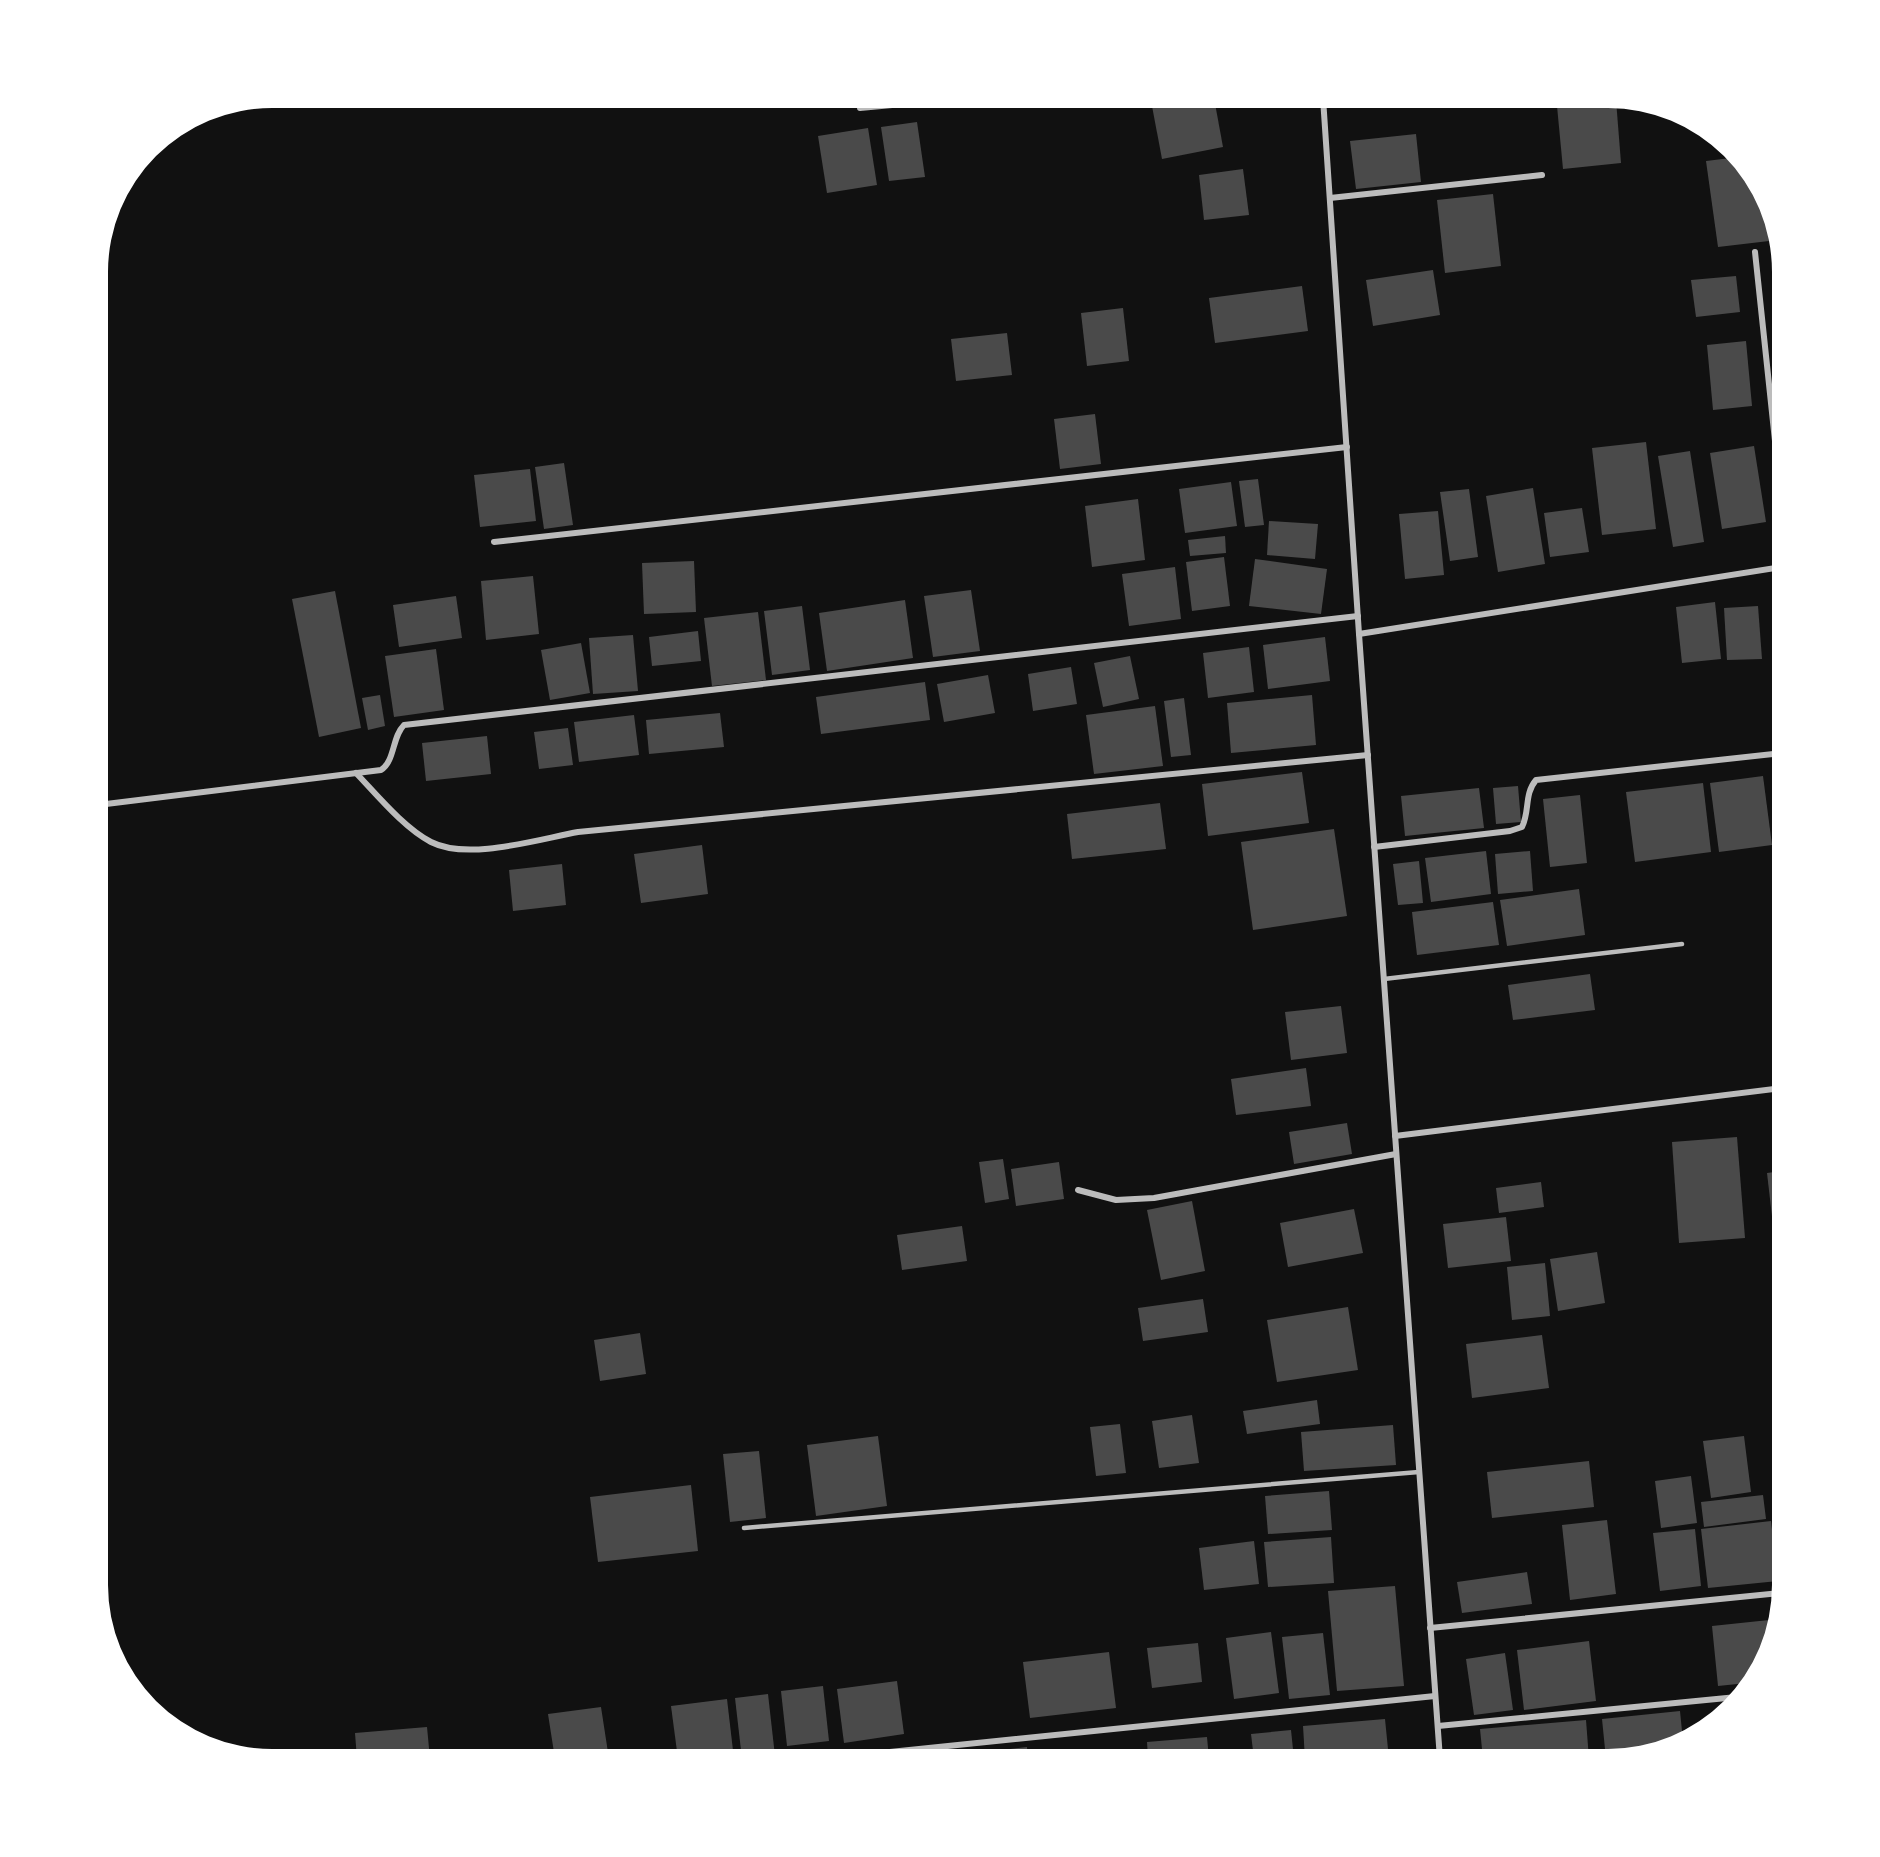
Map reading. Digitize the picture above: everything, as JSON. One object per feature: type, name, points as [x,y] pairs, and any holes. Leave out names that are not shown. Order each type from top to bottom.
[{"type":"street","points":[[1324,108],[1439,1749]]},
{"type":"street","points":[[1330,198],[1542,175]]},
{"type":"street","points":[[1755,252],[1772,413]]},
{"type":"street","points":[[494,542],[1347,447]]},
{"type":"street","points":[[1359,634],[1772,569]]},
{"type":"street","points":[[108,804],[381,770],[386,766],[398,733],[404,725],[1358,616]]},
{"type":"street","points":[[1374,847],[1510,831],[1522,827],[1527,818],[1529,788],[1536,780],[1772,754]]},
{"type":"street","points":[[356,773],[399,817],[432,843],[469,849],[492,848],[578,832],[1368,755]]},
{"type":"street","points":[[1395,1136],[1772,1089]]},
{"type":"street","points":[[1078,1190],[1116,1200],[1154,1198],[1396,1154]]},
{"type":"street","points":[[1431,1628],[1772,1594]]},
{"type":"street","points":[[927,1749],[1435,1696]]},
{"type":"street","points":[[1438,1726],[1726,1698]]},
{"type":"lane","points":[[1384,979],[1682,944]]},
{"type":"lane","points":[[744,1528],[1419,1472]]},
{"type":"building","points":[[1152,108],[1216,108],[1223,147],[1162,159]]},
{"type":"building","points":[[1557,108],[1617,108],[1621,163],[1563,169]]},
{"type":"building","points":[[917,122],[925,177],[889,181],[881,127]]},
{"type":"building","points":[[868,128],[877,185],[827,193],[818,136]]},
{"type":"building","points":[[1416,134],[1421,182],[1356,189],[1350,141]]},
{"type":"building","points":[[1726,159],[1731,164],[1760,209],[1769,241],[1718,247],[1706,161]]},
{"type":"building","points":[[1243,169],[1249,215],[1204,220],[1199,175]]},
{"type":"building","points":[[1493,194],[1501,266],[1445,273],[1437,200]]},
{"type":"building","points":[[1433,270],[1440,315],[1373,326],[1366,280]]},
{"type":"building","points":[[1736,276],[1740,312],[1696,317],[1691,280]]},
{"type":"building","points":[[1302,286],[1308,331],[1215,343],[1209,298]]},
{"type":"building","points":[[1123,308],[1129,361],[1087,366],[1081,313]]},
{"type":"building","points":[[1007,333],[1012,375],[956,381],[951,339]]},
{"type":"building","points":[[1746,341],[1752,406],[1713,410],[1707,345]]},
{"type":"building","points":[[1095,414],[1101,464],[1060,469],[1054,419]]},
{"type":"building","points":[[1646,442],[1656,529],[1602,535],[1592,448]]},
{"type":"building","points":[[1754,446],[1766,522],[1722,529],[1710,453]]},
{"type":"building","points":[[1690,451],[1704,542],[1673,547],[1658,456]]},
{"type":"building","points":[[564,463],[573,525],[544,529],[535,467]]},
{"type":"building","points":[[530,469],[536,521],[480,527],[474,475]]},
{"type":"building","points":[[1258,479],[1264,525],[1245,527],[1239,481]]},
{"type":"building","points":[[1231,482],[1237,526],[1185,533],[1179,489]]},
{"type":"building","points":[[1533,488],[1545,564],[1498,572],[1486,496]]},
{"type":"building","points":[[1469,489],[1478,557],[1450,561],[1440,492]]},
{"type":"building","points":[[1138,499],[1145,560],[1092,567],[1085,506]]},
{"type":"building","points":[[1582,508],[1589,552],[1550,557],[1544,513]]},
{"type":"building","points":[[1438,511],[1444,575],[1405,579],[1399,514]]},
{"type":"building","points":[[1269,521],[1318,524],[1315,559],[1267,555]]},
{"type":"building","points":[[1225,536],[1226,553],[1190,556],[1188,540]]},
{"type":"building","points":[[1224,557],[1230,606],[1192,611],[1186,562]]},
{"type":"building","points":[[1255,559],[1327,569],[1321,614],[1249,606]]},
{"type":"building","points":[[694,561],[696,612],[644,614],[642,563]]},
{"type":"building","points":[[1175,567],[1181,619],[1129,626],[1122,574]]},
{"type":"building","points":[[533,576],[539,634],[486,640],[481,581]]},
{"type":"building","points":[[971,590],[980,651],[933,657],[924,596]]},
{"type":"building","points":[[335,591],[361,728],[319,737],[292,599]]},
{"type":"building","points":[[456,596],[462,638],[399,647],[393,605]]},
{"type":"building","points":[[905,600],[913,658],[827,671],[819,613]]},
{"type":"building","points":[[1715,602],[1721,659],[1682,663],[1676,607]]},
{"type":"building","points":[[802,606],[810,670],[772,675],[764,611]]},
{"type":"building","points":[[1758,606],[1762,659],[1727,660],[1724,608]]},
{"type":"building","points":[[758,612],[766,680],[712,686],[704,618]]},
{"type":"building","points":[[698,631],[701,661],[652,666],[649,637]]},
{"type":"building","points":[[633,635],[638,691],[593,694],[589,638]]},
{"type":"building","points":[[1325,637],[1330,681],[1268,689],[1263,645]]},
{"type":"building","points":[[581,643],[590,693],[550,700],[541,650]]},
{"type":"building","points":[[1249,647],[1254,692],[1208,698],[1203,653]]},
{"type":"building","points":[[436,649],[444,710],[394,717],[385,656]]},
{"type":"building","points":[[1130,656],[1139,699],[1103,707],[1094,663]]},
{"type":"building","points":[[1071,667],[1077,704],[1033,711],[1028,674]]},
{"type":"building","points":[[988,675],[995,713],[944,722],[937,684]]},
{"type":"building","points":[[925,682],[930,720],[821,734],[816,697]]},
{"type":"building","points":[[380,695],[385,726],[368,730],[362,698]]},
{"type":"building","points":[[1312,695],[1316,745],[1231,753],[1227,703]]},
{"type":"building","points":[[1184,698],[1191,755],[1171,757],[1164,701]]},
{"type":"building","points":[[1155,706],[1163,766],[1094,774],[1086,715]]},
{"type":"building","points":[[720,713],[724,747],[649,754],[646,720]]},
{"type":"building","points":[[634,715],[639,755],[579,762],[574,722]]},
{"type":"building","points":[[568,728],[573,765],[539,769],[534,732]]},
{"type":"building","points":[[487,736],[491,774],[426,781],[422,743]]},
{"type":"building","points":[[1302,772],[1309,823],[1208,836],[1202,784]]},
{"type":"building","points":[[1763,776],[1772,845],[1719,852],[1710,783]]},
{"type":"building","points":[[1703,783],[1711,852],[1635,862],[1626,792]]},
{"type":"building","points":[[1518,786],[1521,822],[1496,824],[1493,788]]},
{"type":"building","points":[[1479,788],[1484,828],[1405,836],[1401,796]]},
{"type":"building","points":[[1580,795],[1587,863],[1550,867],[1543,799]]},
{"type":"building","points":[[1160,803],[1166,849],[1072,859],[1067,814]]},
{"type":"building","points":[[1334,829],[1347,916],[1253,930],[1241,842]]},
{"type":"building","points":[[702,845],[708,894],[641,903],[634,854]]},
{"type":"building","points":[[1486,851],[1491,894],[1431,902],[1425,858]]},
{"type":"building","points":[[1530,851],[1533,891],[1498,894],[1495,854]]},
{"type":"building","points":[[1419,861],[1423,903],[1398,905],[1393,864]]},
{"type":"building","points":[[562,864],[566,905],[513,911],[509,870]]},
{"type":"building","points":[[1579,889],[1585,935],[1507,946],[1500,900]]},
{"type":"building","points":[[1493,902],[1499,945],[1417,955],[1412,912]]},
{"type":"building","points":[[1590,974],[1595,1010],[1513,1020],[1508,985]]},
{"type":"building","points":[[1341,1006],[1347,1053],[1291,1060],[1285,1012]]},
{"type":"building","points":[[1306,1068],[1311,1106],[1236,1115],[1231,1079]]},
{"type":"building","points":[[1347,1123],[1352,1154],[1294,1164],[1289,1132]]},
{"type":"building","points":[[1737,1137],[1745,1238],[1679,1243],[1672,1142]]},
{"type":"building","points":[[1003,1159],[1009,1199],[985,1203],[979,1162]]},
{"type":"building","points":[[1059,1162],[1064,1199],[1016,1206],[1011,1169]]},
{"type":"building","points":[[1772,1172],[1772,1216],[1767,1173]]},
{"type":"building","points":[[1541,1182],[1544,1207],[1499,1213],[1496,1188]]},
{"type":"building","points":[[1192,1201],[1205,1271],[1161,1280],[1147,1210]]},
{"type":"building","points":[[1354,1209],[1363,1253],[1288,1267],[1280,1223]]},
{"type":"building","points":[[1506,1217],[1511,1261],[1448,1268],[1443,1224]]},
{"type":"building","points":[[962,1226],[967,1261],[902,1270],[897,1235]]},
{"type":"building","points":[[1597,1252],[1605,1303],[1558,1311],[1550,1259]]},
{"type":"building","points":[[1545,1263],[1550,1316],[1512,1320],[1507,1267]]},
{"type":"building","points":[[1203,1299],[1208,1332],[1143,1341],[1138,1308]]},
{"type":"building","points":[[1348,1307],[1358,1370],[1277,1382],[1267,1320]]},
{"type":"building","points":[[640,1333],[646,1374],[600,1381],[594,1340]]},
{"type":"building","points":[[1542,1335],[1549,1388],[1472,1398],[1466,1344]]},
{"type":"building","points":[[1317,1400],[1320,1424],[1247,1434],[1243,1411]]},
{"type":"building","points":[[1192,1415],[1199,1463],[1159,1468],[1152,1421]]},
{"type":"building","points":[[1120,1424],[1126,1473],[1096,1476],[1090,1427]]},
{"type":"building","points":[[1393,1425],[1396,1465],[1304,1471],[1301,1432]]},
{"type":"building","points":[[878,1436],[887,1506],[816,1516],[807,1445]]},
{"type":"building","points":[[1744,1436],[1751,1492],[1711,1498],[1703,1441]]},
{"type":"building","points":[[759,1451],[766,1518],[730,1522],[723,1454]]},
{"type":"building","points":[[1589,1461],[1594,1507],[1492,1518],[1487,1472]]},
{"type":"building","points":[[1691,1476],[1697,1523],[1661,1528],[1655,1481]]},
{"type":"building","points":[[691,1485],[698,1551],[598,1562],[590,1497]]},
{"type":"building","points":[[1329,1491],[1332,1530],[1268,1534],[1265,1496]]},
{"type":"building","points":[[1763,1495],[1766,1519],[1704,1527],[1701,1502]]},
{"type":"building","points":[[1607,1520],[1616,1594],[1570,1600],[1562,1525]]},
{"type":"building","points":[[1771,1521],[1772,1582],[1708,1588],[1701,1529]]},
{"type":"building","points":[[1695,1529],[1701,1586],[1660,1591],[1653,1533]]},
{"type":"building","points":[[1331,1537],[1334,1583],[1268,1587],[1264,1542]]},
{"type":"building","points":[[1254,1541],[1259,1584],[1204,1590],[1199,1548]]},
{"type":"building","points":[[1527,1572],[1532,1604],[1462,1613],[1457,1582]]},
{"type":"building","points":[[1395,1586],[1404,1686],[1337,1691],[1328,1591]]},
{"type":"building","points":[[1768,1620],[1760,1648],[1739,1684],[1718,1686],[1712,1626]]},
{"type":"building","points":[[1271,1632],[1279,1693],[1234,1699],[1226,1638]]},
{"type":"building","points":[[1323,1633],[1330,1695],[1289,1699],[1282,1637]]},
{"type":"building","points":[[1589,1641],[1596,1701],[1524,1710],[1517,1650]]},
{"type":"building","points":[[1198,1643],[1202,1682],[1152,1688],[1147,1648]]},
{"type":"building","points":[[1109,1652],[1116,1708],[1030,1718],[1023,1662]]},
{"type":"building","points":[[1505,1653],[1513,1710],[1474,1715],[1466,1659]]},
{"type":"building","points":[[897,1681],[904,1734],[844,1743],[837,1689]]},
{"type":"building","points":[[823,1686],[829,1741],[787,1746],[781,1691]]},
{"type":"building","points":[[768,1694],[774,1749],[741,1749],[735,1698]]},
{"type":"building","points":[[727,1699],[733,1749],[677,1749],[671,1706]]},
{"type":"building","points":[[601,1707],[607,1749],[553,1749],[548,1714]]},
{"type":"building","points":[[1680,1711],[1682,1731],[1671,1737],[1640,1746],[1605,1749],[1602,1719]]},
{"type":"building","points":[[1385,1719],[1388,1749],[1304,1749],[1303,1726]]},
{"type":"building","points":[[1586,1720],[1588,1749],[1482,1749],[1480,1729]]},
{"type":"building","points":[[427,1727],[429,1749],[356,1749],[355,1733]]},
{"type":"building","points":[[1291,1730],[1293,1749],[1253,1749],[1251,1734]]},
{"type":"building","points":[[1207,1737],[1208,1749],[1147,1749],[1147,1742]]}]
